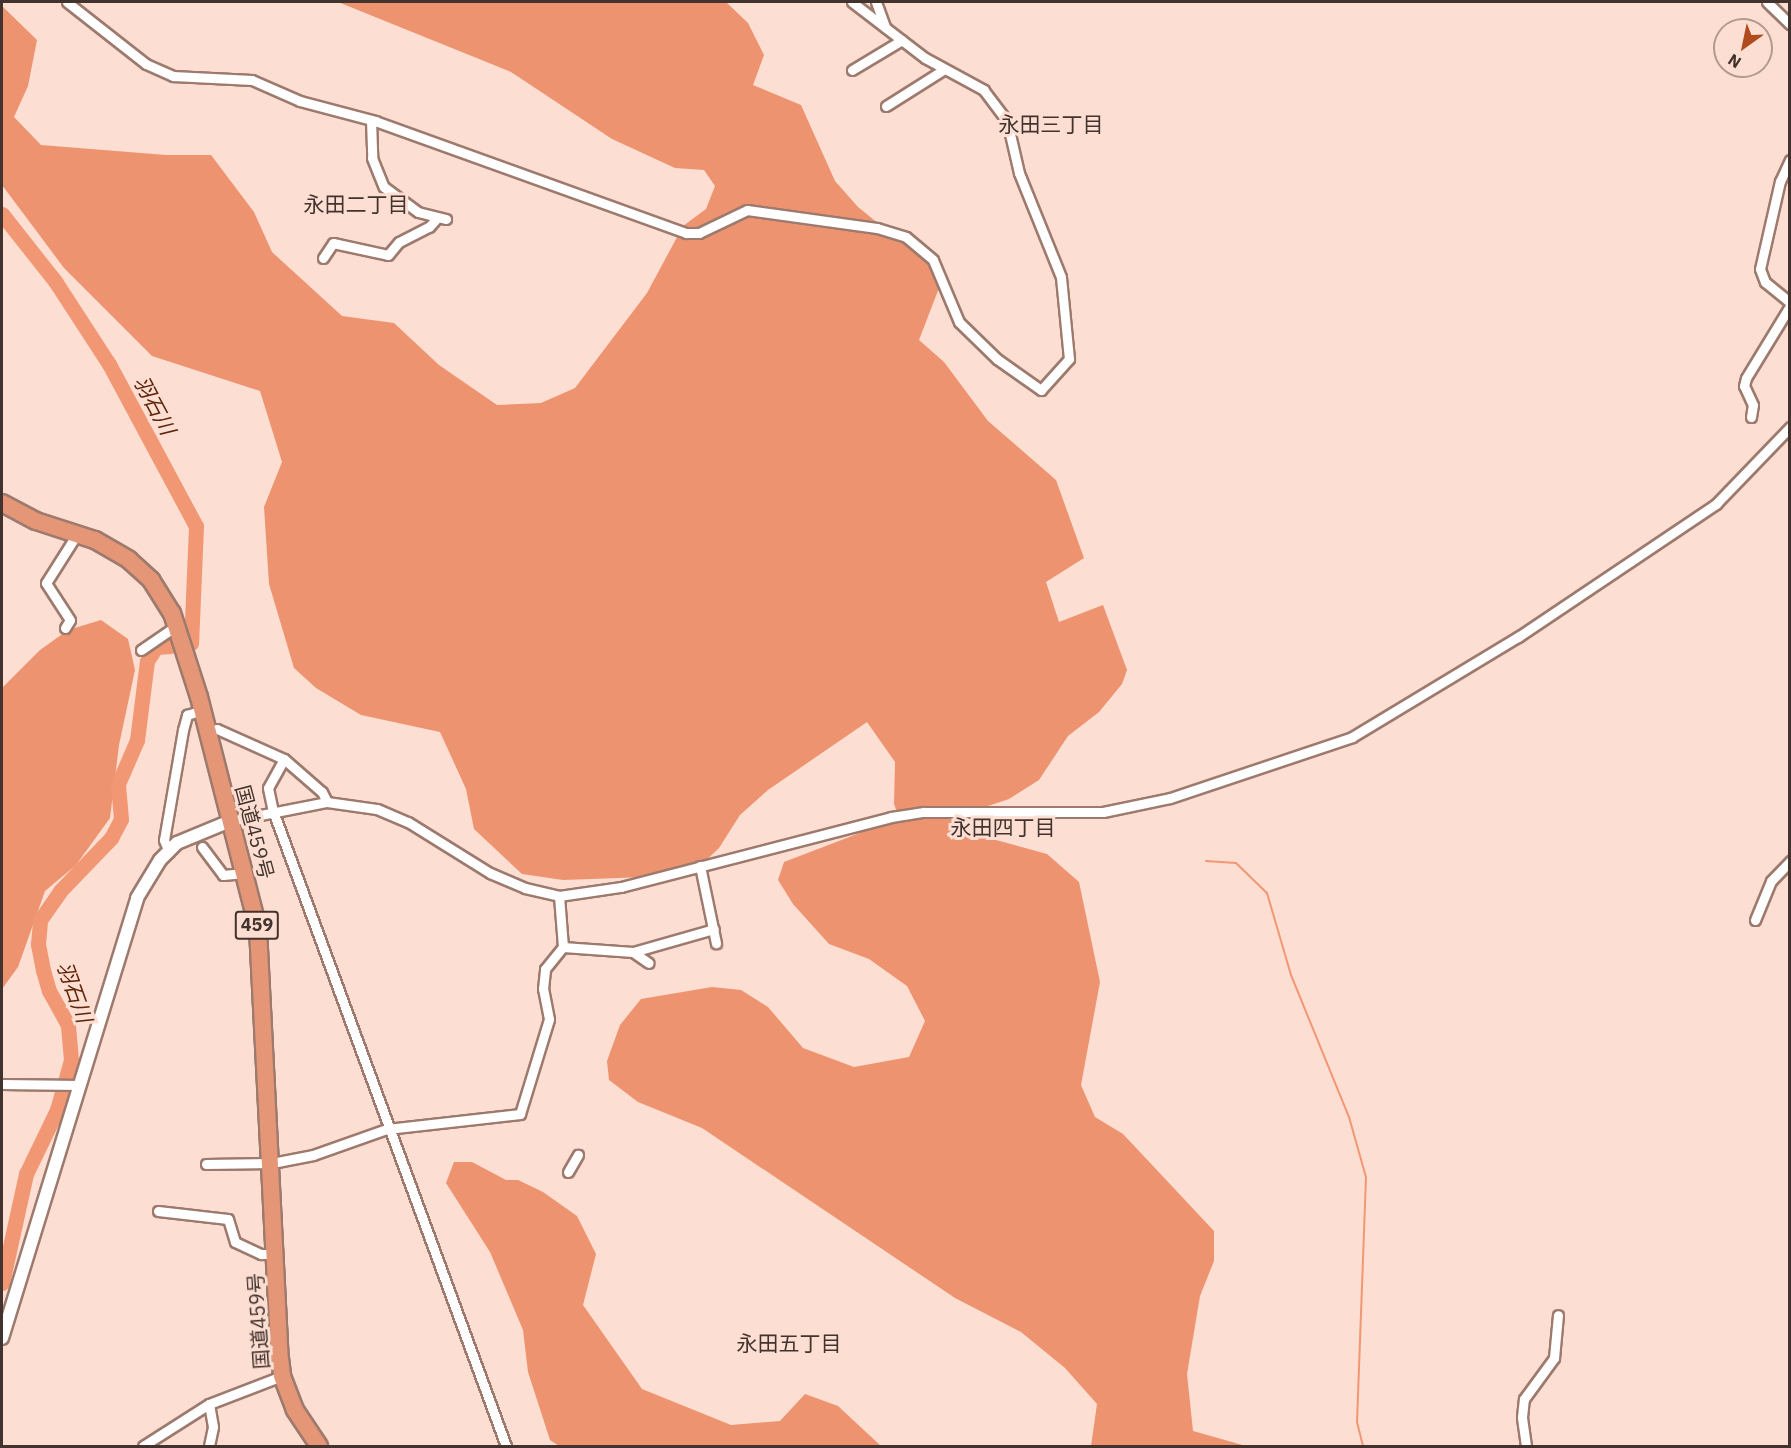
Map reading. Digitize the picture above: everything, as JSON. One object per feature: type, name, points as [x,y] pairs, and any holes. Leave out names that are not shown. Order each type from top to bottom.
[{"type":"highway","name":"国道459号","points":[[2,503],[95,540],[139,569],[151,580],[176,626],[202,710],[258,928],[282,1376],[295,1410],[319,1446]]},
{"type":"street","points":[[67,2],[158,71],[185,79],[252,80],[300,100],[371,120],[686,233],[699,233],[747,210],[877,228],[906,237],[933,260],[959,322],[997,359],[1041,390],[1070,359],[1056,255],[1019,173],[1007,121],[999,105],[975,84],[943,70],[852,2]]},
{"type":"street","points":[[876,2],[885,27]]},
{"type":"street","points":[[1767,2],[1790,24]]},
{"type":"street","points":[[852,70],[902,40]]},
{"type":"street","points":[[886,106],[943,70]]},
{"type":"street","points":[[323,258],[333,243],[388,255],[399,242],[442,218],[418,212],[380,181],[372,158],[371,120]]},
{"type":"street","points":[[1750,417],[1753,405],[1744,386],[1746,378],[1790,304],[1765,282],[1760,269],[1780,181],[1790,160]]},
{"type":"street","points":[[2,1338],[4,1320],[74,1084],[137,898],[169,852],[201,830],[273,811],[327,802],[377,809],[394,816],[490,873],[525,888],[559,896],[621,887],[850,825],[924,812],[1103,812],[1170,798],[1344,741],[1518,637],[1716,504],[1790,426]]},
{"type":"street","points":[[65,628],[70,620],[46,583],[76,534]]},
{"type":"street","points":[[141,650],[176,626]]},
{"type":"street","points":[[169,852],[164,840],[183,730],[187,715],[202,710]]},
{"type":"street","points":[[207,731],[217,729],[284,759],[322,792],[327,802]]},
{"type":"street","points":[[284,759],[268,788],[273,811],[506,1446]]},
{"type":"street","points":[[202,847],[223,875],[245,873]]},
{"type":"street","points":[[1755,920],[1771,881],[1790,861]]},
{"type":"street","points":[[700,866],[716,943]]},
{"type":"street","points":[[206,1164],[272,1163],[313,1155],[391,1129],[523,1112],[549,1018],[543,989],[545,969],[563,947],[559,896]]},
{"type":"street","points":[[563,947],[633,952],[714,929]]},
{"type":"street","points":[[633,952],[649,963]]},
{"type":"street","points":[[2,1084],[57,1082],[74,1084]]},
{"type":"street","points":[[568,1172],[578,1155]]},
{"type":"street","points":[[158,1211],[228,1219],[235,1242],[261,1254],[275,1254]]},
{"type":"street","points":[[1526,1446],[1522,1417],[1524,1400],[1554,1358],[1558,1316]]},
{"type":"street","points":[[143,1446],[209,1404],[282,1376]]},
{"type":"street","points":[[209,1404],[213,1427],[209,1446]]},
{"type":"shaded area","points":[[338,2],[726,2],[748,23],[764,55],[753,85],[801,105],[835,181],[858,207],[933,268],[939,288],[919,340],[944,362],[988,421],[1056,480],[1084,558],[1046,582],[1059,622],[1103,605],[1127,670],[1122,684],[1099,712],[1068,736],[1039,780],[1009,799],[964,814],[963,831],[1047,854],[1079,882],[1100,982],[1081,1085],[1095,1117],[1123,1134],[1214,1231],[1214,1261],[1200,1296],[1187,1374],[1193,1431],[1246,1446],[1091,1446],[1097,1404],[1065,1368],[1021,1332],[955,1298],[702,1128],[638,1102],[609,1080],[607,1061],[620,1025],[641,999],[712,987],[741,990],[768,1007],[803,1048],[854,1067],[909,1057],[925,1021],[907,986],[869,959],[829,944],[793,904],[778,880],[784,862],[899,818],[894,804],[895,762],[867,722],[768,790],[740,815],[719,848],[700,866],[646,877],[563,880],[522,874],[474,829],[466,789],[440,732],[361,715],[316,688],[294,668],[269,584],[264,507],[282,462],[260,391],[152,356],[64,268],[2,185],[2,6],[37,40],[28,86],[14,117],[41,145],[166,155],[211,155],[254,212],[272,252],[342,316],[394,323],[439,365],[497,405],[541,403],[575,388],[647,293],[683,226],[706,209],[715,186],[704,170],[675,168],[612,139],[511,72]]},
{"type":"shaded area","points":[[101,620],[128,639],[135,670],[119,745],[110,818],[76,865],[45,891],[18,967],[2,989],[2,688],[40,650],[68,630]]},
{"type":"shaded area","points":[[454,1162],[472,1162],[506,1180],[518,1180],[543,1192],[577,1216],[596,1254],[583,1305],[642,1389],[731,1425],[780,1421],[805,1394],[838,1406],[881,1446],[559,1446],[550,1440],[528,1372],[523,1330],[490,1252],[446,1183]]},
{"type":"waterway","name":"羽石川","points":[[2,214],[55,281],[109,364],[196,526],[191,643]]},
{"type":"waterway","name":"羽石川","points":[[2,1283],[26,1174],[57,1110],[71,1060],[68,1025],[49,991],[43,970],[38,944],[40,920],[60,891],[111,838],[121,819],[118,784],[137,740],[147,661],[156,647],[171,646]]},
{"type":"waterway","points":[[1206,861],[1236,863],[1267,893],[1291,975],[1349,1117],[1366,1177],[1357,1422],[1363,1446]]},
{"type":"district","name":"永田三丁目","points":[[1051,124]]},
{"type":"district","name":"永田二丁目","points":[[356,204]]},
{"type":"district","name":"永田四丁目","points":[[1003,827]]},
{"type":"district","name":"永田五丁目","points":[[789,1343]]}]
